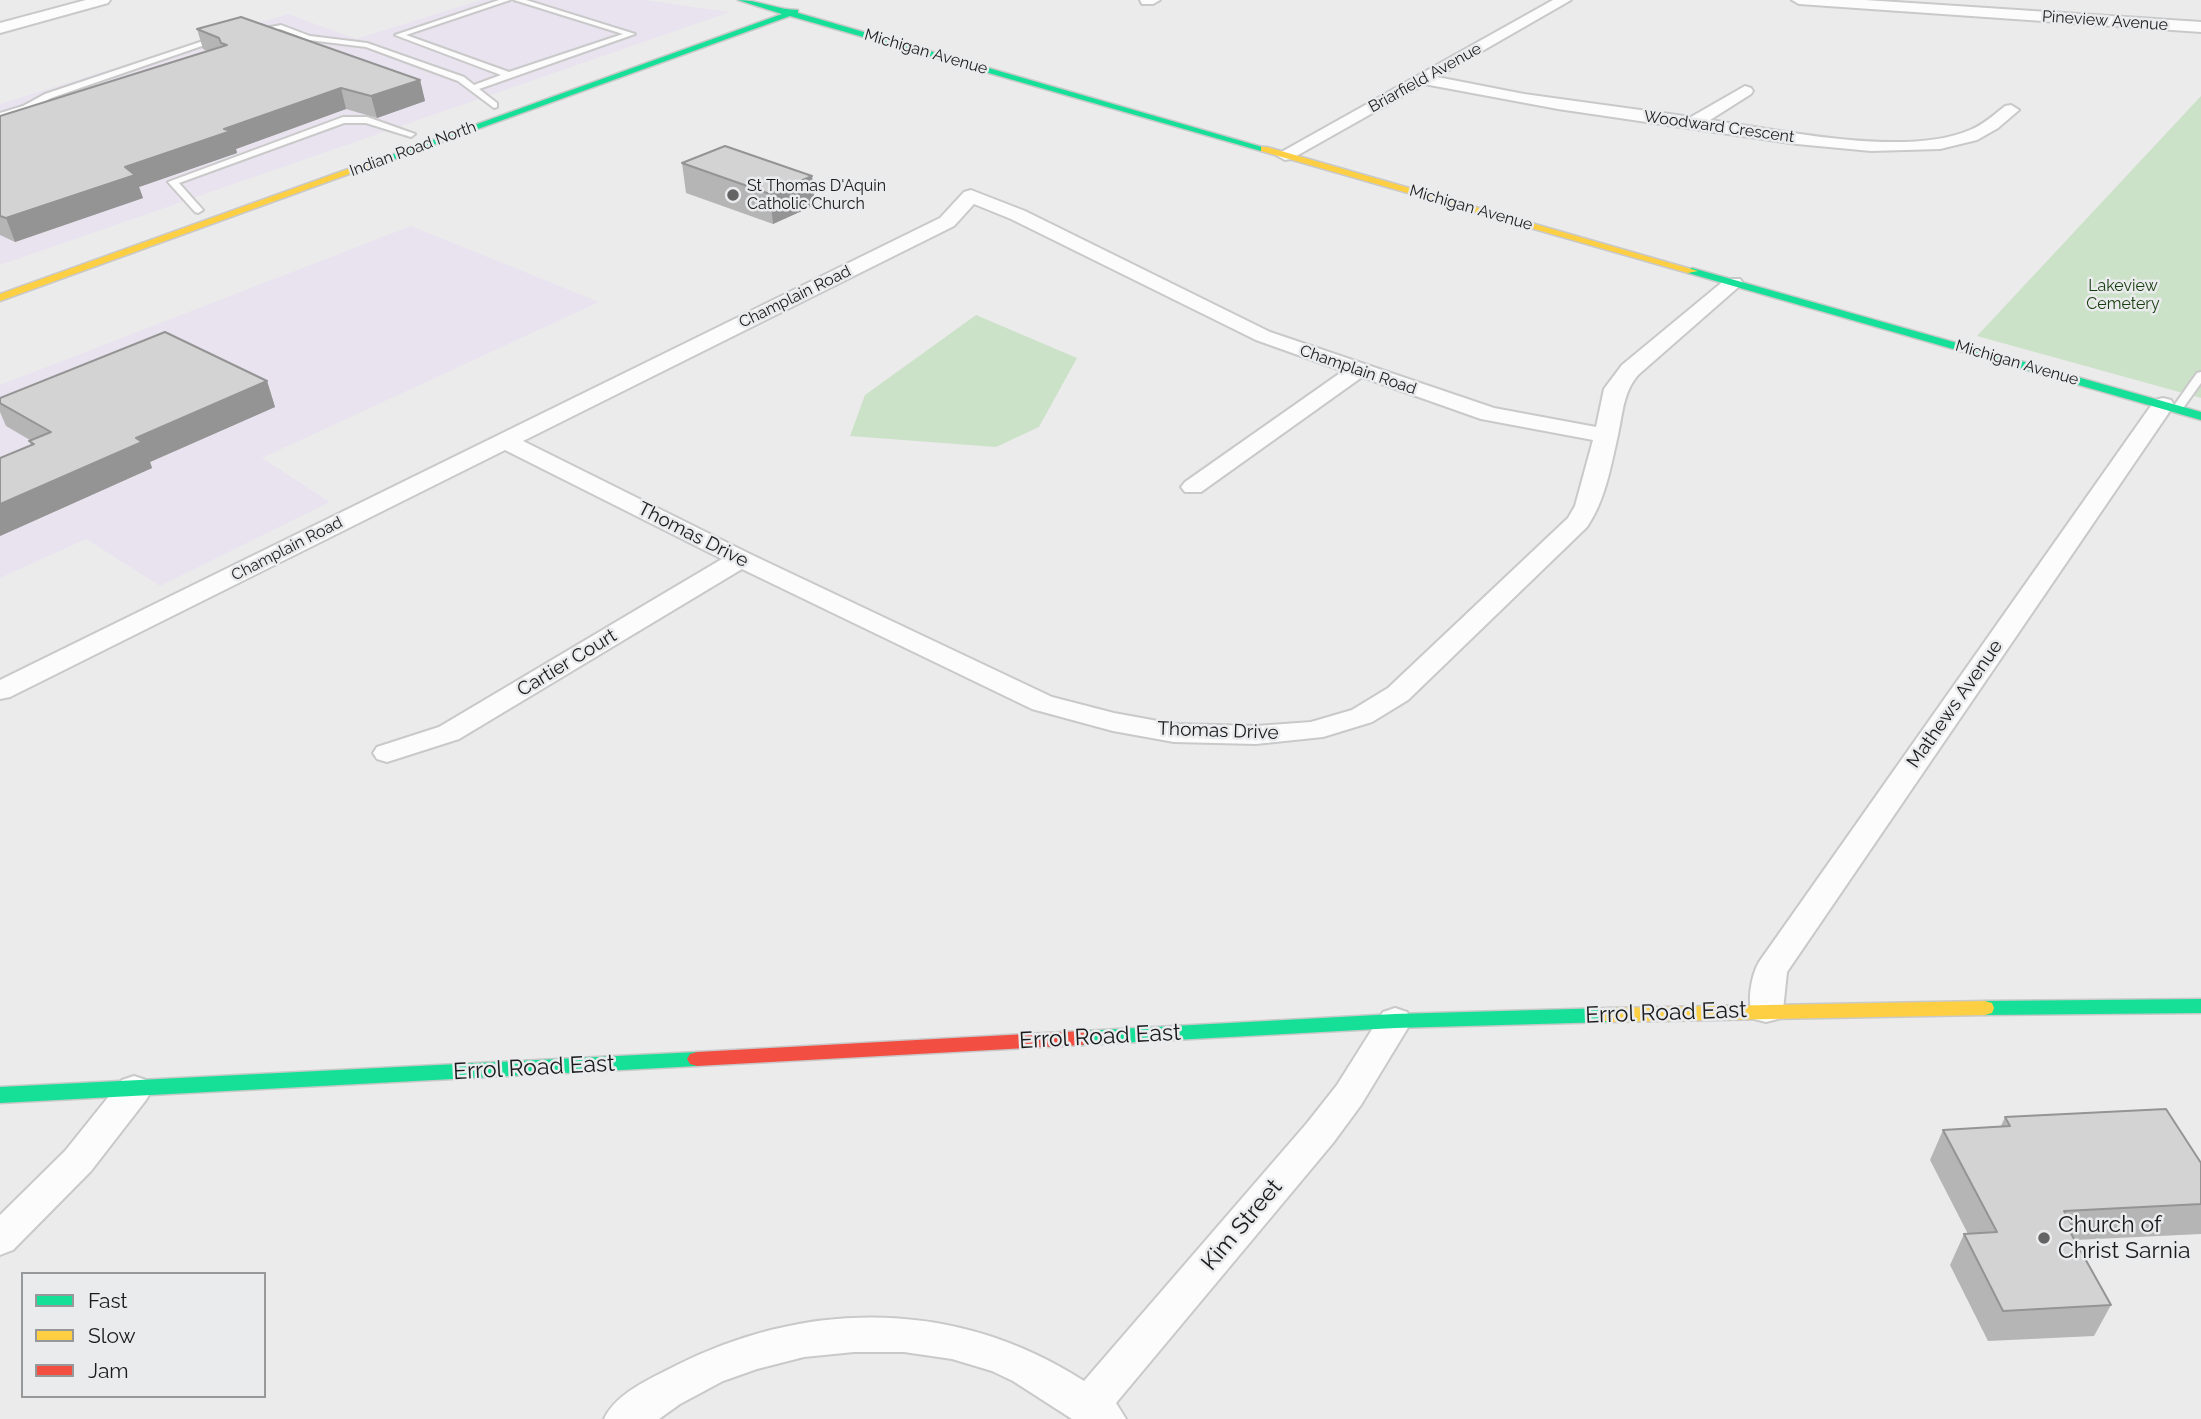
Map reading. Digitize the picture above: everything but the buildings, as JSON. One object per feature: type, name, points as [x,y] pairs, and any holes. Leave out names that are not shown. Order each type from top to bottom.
[{"type":"main road","name":"Michigan Avenue","points":[[742,0],[771,8],[791,7],[1285,155],[2201,416]]},
{"type":"main road","name":"Indian Road North","points":[[0,298],[791,7],[817,4]]},
{"type":"main road","name":"Indian Road North","points":[[24,272],[771,8]]},
{"type":"main road","name":"Errol Road East","points":[[0,1095],[134,1090],[1395,1021],[1766,1010],[2201,1006]]},
{"type":"street","points":[[0,28],[103,0]]},
{"type":"street","name":"Briarfield Avenue","points":[[1285,155],[1564,0]]},
{"type":"street","name":"Pineview Avenue","points":[[1799,0],[2201,27]]},
{"type":"street","points":[[2041,16],[2040,11],[2050,0]]},
{"type":"street","name":"Woodward Crescent","points":[[1422,79],[1519,100],[1829,142],[1913,145],[1971,136],[2011,110]]},
{"type":"street","points":[[1695,123],[1745,91]]},
{"type":"street","name":"Champlain Road","points":[[0,691],[947,222],[971,196],[1018,215],[1243,329],[1489,414],[1606,436]]},
{"type":"street","name":"Thomas Drive","points":[[504,440],[741,559],[1042,703],[1113,722],[1174,733],[1256,735],[1313,731],[1362,716],[1398,694],[1578,522],[1587,506],[1606,436],[1615,389],[1630,370],[1733,283]]},
{"type":"street","points":[[1193,487],[1359,369]]},
{"type":"street","name":"Mathews Avenue","points":[[1766,1010],[1771,970],[2170,407]]},
{"type":"street","name":"Cartier Court","points":[[387,753],[449,733],[741,559]]},
{"type":"street","name":"Kim Street","points":[[1097,1415],[1349,1095],[1395,1021]]},
{"type":"street","points":[[0,1239],[78,1161],[134,1090]]},
{"type":"street","points":[[625,1419],[685,1379],[783,1345],[828,1337],[907,1333],[966,1345],[1000,1356],[1044,1377],[1097,1415]]},
{"type":"lane","points":[[388,38],[506,0]]},
{"type":"lane","points":[[474,88],[631,34],[518,0]]},
{"type":"lane","points":[[240,33],[281,27],[309,38],[367,45],[461,79],[494,105]]},
{"type":"lane","points":[[399,35],[509,75]]},
{"type":"lane","points":[[0,116],[26,108],[48,96],[227,36]]},
{"type":"lane","points":[[367,45],[378,42]]},
{"type":"lane","points":[[189,50],[200,54]]},
{"type":"lane","points":[[198,210],[173,182],[343,120],[367,120],[411,134]]},
{"type":"lane","points":[[2170,407],[2201,375]]},
{"type":"shaded area","points":[[481,0],[644,0],[730,12],[0,265],[0,104],[288,14],[356,39]]},
{"type":"shaded area","points":[[411,226],[599,302],[262,458],[330,502],[160,586],[86,539],[0,578],[0,385]]},
{"type":"green space","name":"Lakeview Cemetery","points":[[2201,96],[2201,398],[1977,336]]},
{"type":"green space","points":[[976,315],[1077,358],[1039,427],[996,447],[850,436],[865,395]]},
{"type":"traffic: fast","points":[[742,0],[1264,149]]},
{"type":"traffic: fast","points":[[366,166],[795,12]]},
{"type":"traffic: fast","points":[[1692,271],[2201,416]]},
{"type":"traffic: fast","points":[[1985,1008],[2201,1006]]},
{"type":"traffic: fast","points":[[1082,1038],[1395,1021],[1609,1015]]},
{"type":"traffic: fast","points":[[0,1095],[697,1059]]},
{"type":"traffic: slow","points":[[1264,149],[1692,271]]},
{"type":"traffic: slow","points":[[0,298],[366,166]]},
{"type":"traffic: slow","points":[[1609,1015],[1985,1008]]},
{"type":"traffic: jam","points":[[697,1059],[1082,1038]]},
{"type":"place","name":"St Thomas D'Aquin Catholic Church","points":[[733,195]]},
{"type":"place","name":"Church of Christ Sarnia","points":[[2044,1238]]}]
